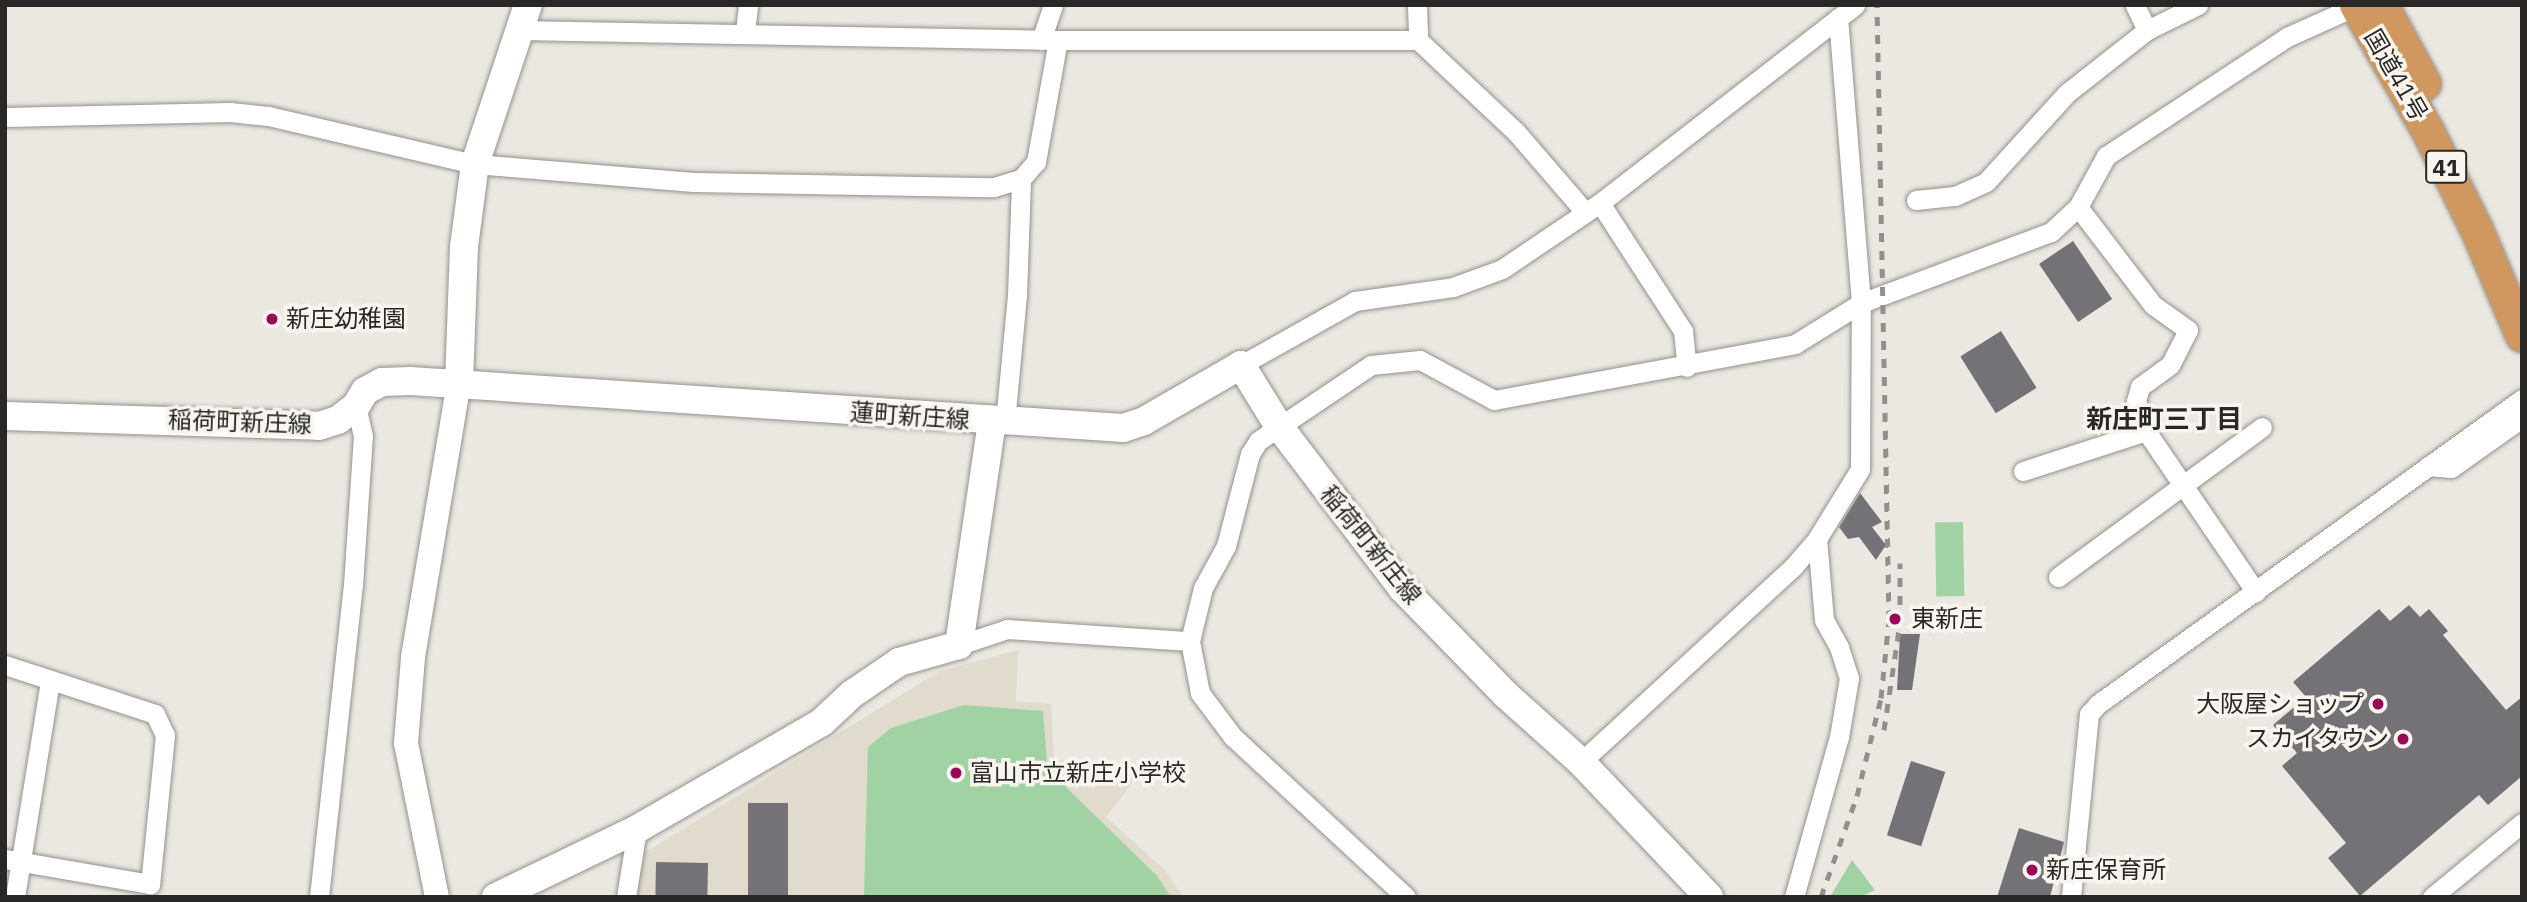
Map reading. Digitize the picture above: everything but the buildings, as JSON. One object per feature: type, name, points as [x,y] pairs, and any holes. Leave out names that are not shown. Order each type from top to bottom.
[{"type":"highway","name":"国道41号","points":[[2365,6],[2497,220],[2522,279]]},
{"type":"highway","name":"国道41号","points":[[2365,6],[2447,169],[2522,336]]},
{"type":"main road","points":[[459,383],[464,247],[475,164],[523,18]]},
{"type":"main road","points":[[998,422],[1122,428],[1144,421],[1241,365]]},
{"type":"main road","name":"稲荷町新庄線","points":[[1241,365],[1278,425],[1402,588],[1506,695],[1581,762],[1709,897]]},
{"type":"main road","name":"稲荷町新庄線","points":[[5,415],[319,426],[338,420],[356,406],[365,391],[382,382],[459,383]]},
{"type":"main road","name":"蓮町新庄線","points":[[459,383],[998,422],[959,645]]},
{"type":"main road","points":[[496,897],[637,829],[822,722],[852,694],[899,662],[959,645]]},
{"type":"street","points":[[745,32],[748,5]]},
{"type":"street","points":[[5,117],[230,112],[268,116],[475,164],[694,182],[994,187],[1021,179],[1036,162],[1053,5]]},
{"type":"street","points":[[1417,5],[1418,40]]},
{"type":"street","points":[[1241,365],[1355,301],[1453,287],[1502,269],[1592,208],[1855,5]]},
{"type":"street","points":[[2135,5],[2147,30]]},
{"type":"street","points":[[1916,200],[1955,196],[1986,182],[2067,93],[2147,30],[2198,5]]},
{"type":"street","points":[[1406,897],[1233,737],[1200,693],[1190,641],[1203,588],[1226,546],[1250,454],[1278,425],[1371,365],[1420,360],[1494,400],[1686,367],[1795,344],[1861,303],[2051,232],[2078,207],[2106,156],[2287,37],[2365,6]]},
{"type":"street","points":[[523,18],[745,32],[1050,40],[1418,40],[1592,208],[1682,331],[1686,367]]},
{"type":"street","points":[[1581,762],[1793,567],[1817,539],[1860,469],[1861,303],[1838,18]]},
{"type":"street","points":[[998,422],[1017,296],[1021,179]]},
{"type":"street","points":[[2078,207],[2153,305],[2188,330],[2170,365],[2140,387],[2136,401],[2146,431],[2256,592]]},
{"type":"street","points":[[437,897],[406,743],[414,657],[459,383]]},
{"type":"street","points":[[2071,897],[2089,714],[2098,704],[2522,399]]},
{"type":"street","points":[[318,897],[353,585],[363,436],[356,406]]},
{"type":"street","points":[[2428,466],[2451,468],[2522,418]]},
{"type":"street","points":[[2058,577],[2262,427]]},
{"type":"street","points":[[2023,471],[2146,431]]},
{"type":"street","points":[[1794,897],[1839,737],[1849,678],[1839,647],[1824,620],[1817,539]]},
{"type":"street","points":[[959,645],[1007,629],[1190,641]]},
{"type":"street","points":[[5,665],[155,714],[164,735],[150,884],[14,861]]},
{"type":"street","points":[[15,897],[14,861],[50,680]]},
{"type":"street","points":[[2432,897],[2522,823]]},
{"type":"street","points":[[626,897],[637,829]]},
{"type":"shaded area","name":"富山市立新庄小学校","points":[[1018,650],[1016,701],[1051,704],[1054,760],[1126,768],[1136,778],[1106,817],[1165,870],[1184,897],[637,897],[644,853],[940,671]]},
{"type":"green space","points":[[1935,522],[1963,522],[1964,596],[1936,596]]},
{"type":"green space","points":[[964,705],[1043,711],[1047,763],[1058,767],[1066,787],[1157,876],[1171,897],[864,897],[868,747],[891,728]]},
{"type":"green space","points":[[1852,860],[1875,890],[1860,897],[1830,897]]},
{"type":"railway","points":[[1821,897],[1857,796],[1881,698],[1889,619],[1877,5]]},
{"type":"railway","points":[[1884,730],[1900,623],[1900,563]]},
{"type":"place","name":"新庄幼稚園","points":[[272,319]]},
{"type":"place","name":"東新庄","points":[[1895,619]]},
{"type":"place","name":"大阪屋ショップ","points":[[2378,704]]},
{"type":"place","name":"スカイタウン","points":[[2403,739]]},
{"type":"place","name":"富山市立新庄小学校","points":[[956,773]]},
{"type":"place","name":"新庄保育所","points":[[2032,870]]},
{"type":"district","name":"新庄町三丁目","points":[[2164,419]]}]
